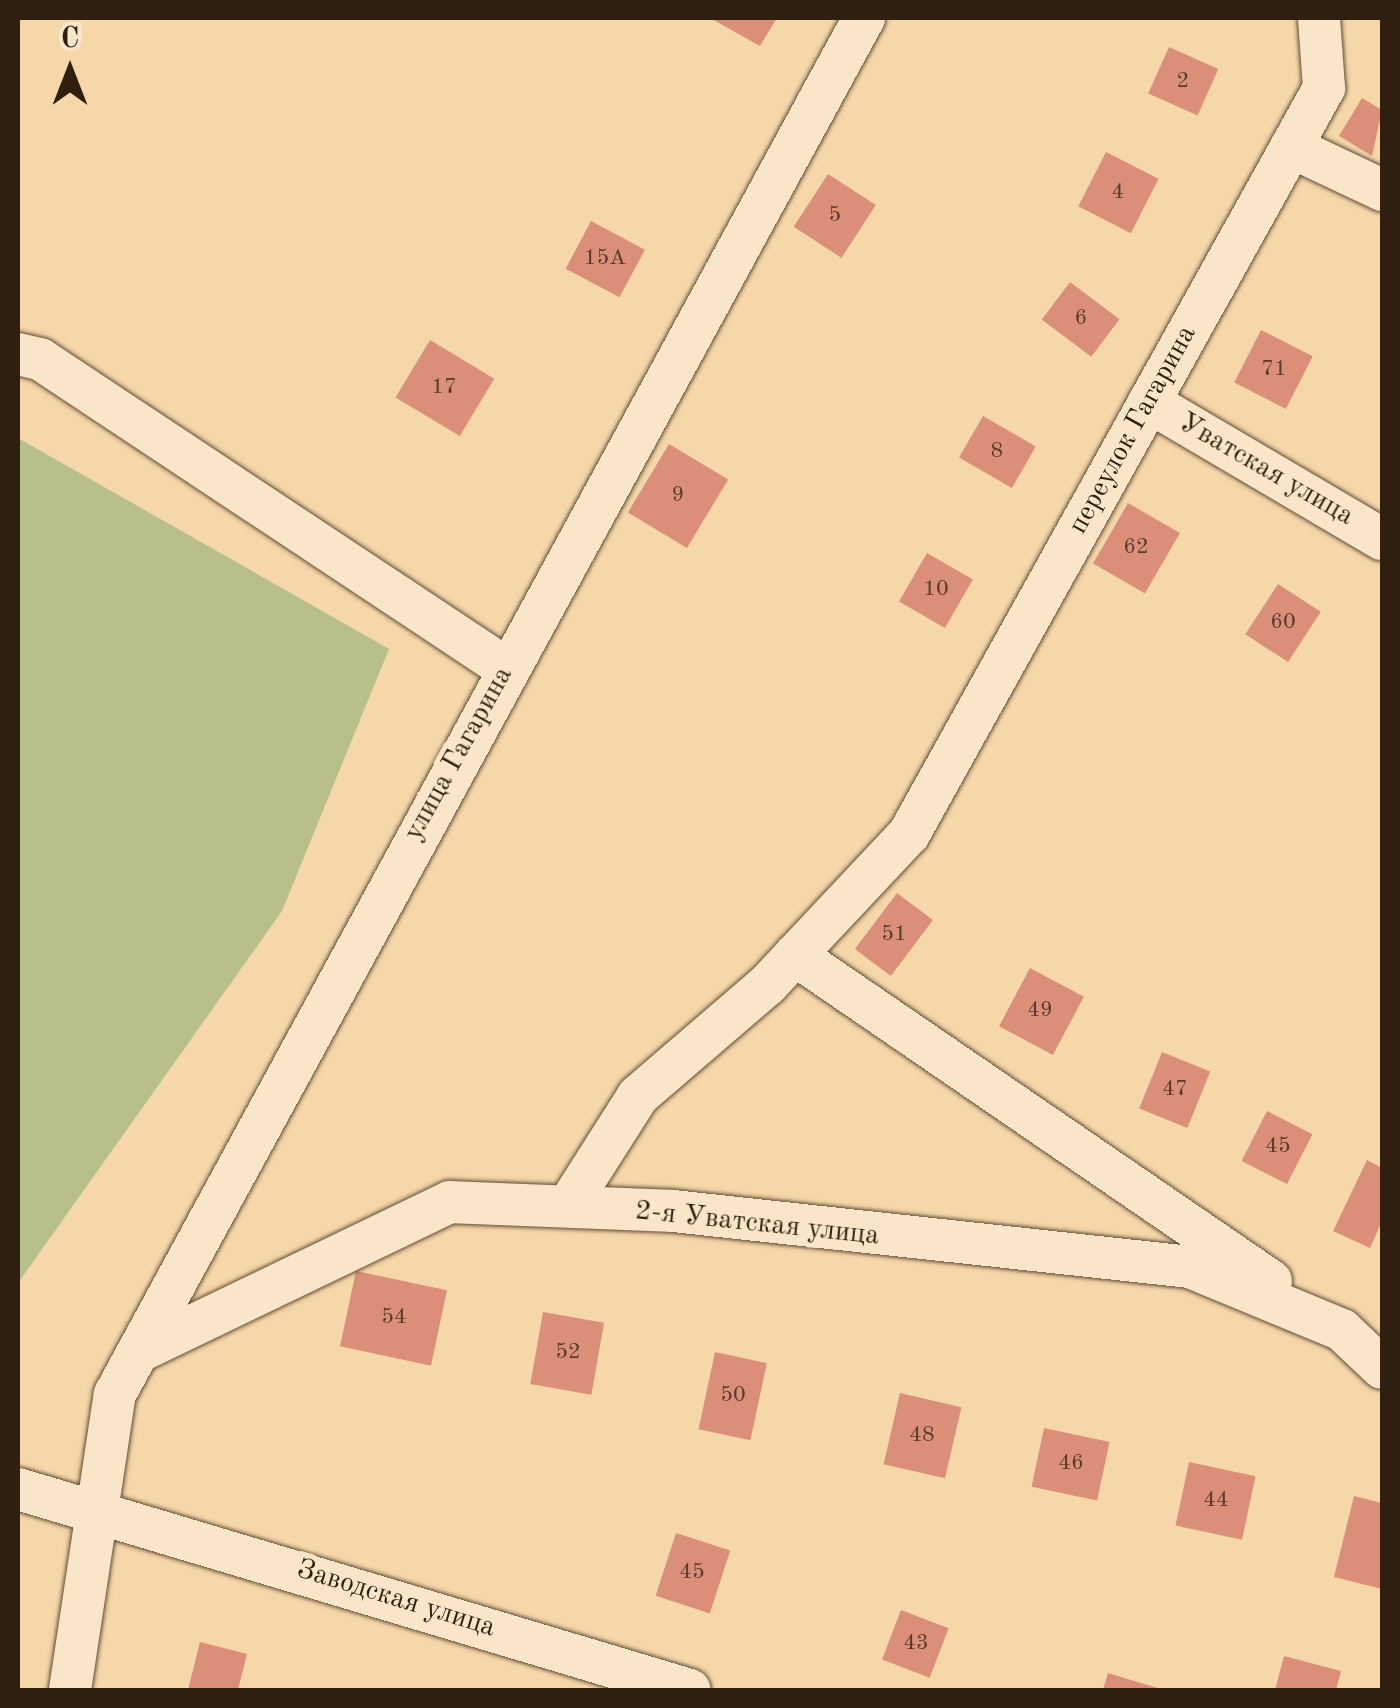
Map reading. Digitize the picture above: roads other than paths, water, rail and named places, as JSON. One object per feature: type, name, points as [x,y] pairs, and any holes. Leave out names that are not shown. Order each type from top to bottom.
[{"type":"street","name":"улица Гагарина","points":[[70,1690],[103,1508],[116,1394],[506,668],[864,18]]},
{"type":"street","name":"переулок Гагарина","points":[[568,1206],[638,1096],[795,955],[909,834],[1324,88],[1319,18]]},
{"type":"street","points":[[1291,147],[1382,190]]},
{"type":"street","points":[[18,354],[40,358],[506,668]]},
{"type":"street","name":"Уватская улица","points":[[1149,402],[1382,539]]},
{"type":"street","points":[[795,955],[1342,1330]]},
{"type":"street","name":"2-я Уватская улица","points":[[138,1352],[450,1202],[568,1206],[1190,1268],[1342,1330],[1382,1368]]},
{"type":"street","name":"Заводская улица","points":[[18,1489],[103,1508],[690,1690]]}]
